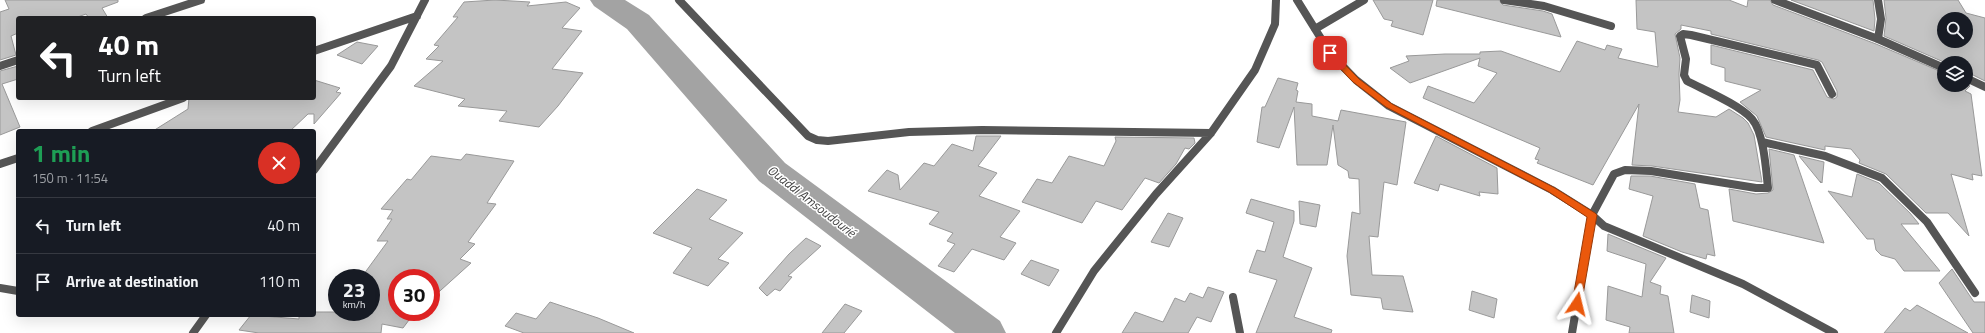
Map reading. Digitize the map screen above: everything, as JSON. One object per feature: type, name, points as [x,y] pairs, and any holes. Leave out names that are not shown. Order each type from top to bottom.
[{"type":"street","points":[[152,16],[201,0]]},
{"type":"street","points":[[316,167],[391,66],[425,0]]},
{"type":"street","points":[[679,0],[808,136],[817,140],[828,141],[909,132],[982,130],[1211,133]]},
{"type":"street","points":[[1056,333],[1094,271],[1156,194],[1211,133],[1256,70],[1275,24],[1276,0]]},
{"type":"street","points":[[1297,0],[1330,53],[1356,80],[1389,106],[1552,190],[1592,215],[1604,226],[1743,284],[1834,333]]},
{"type":"street","points":[[1315,29],[1364,0]]},
{"type":"street","points":[[1504,0],[1544,6],[1611,26]]},
{"type":"street","points":[[1775,0],[1878,39],[1937,65]]},
{"type":"street","points":[[1878,0],[1881,19],[1878,39]]},
{"type":"street","points":[[316,50],[417,16]]},
{"type":"street","points":[[1572,333],[1592,215],[1614,174],[1625,170],[1650,171],[1756,188],[1768,188],[1762,142],[1752,119],[1744,112],[1687,81],[1684,75],[1686,59],[1680,36],[1683,34],[1691,35],[1817,65],[1832,94]]},
{"type":"street","points":[[0,66],[16,61]]},
{"type":"street","points":[[1973,81],[1985,87]]},
{"type":"street","points":[[98,129],[177,100]]},
{"type":"street","points":[[1762,142],[1825,156],[1882,178],[1927,222],[1975,293]]},
{"type":"street","points":[[0,164],[16,159]]},
{"type":"street","points":[[0,288],[16,292]]},
{"type":"street","points":[[1233,297],[1240,333]]},
{"type":"street","points":[[193,333],[205,317]]},
{"type":"building","points":[[5,0],[118,0],[118,2],[102,8],[107,16],[88,16],[86,14],[80,16],[16,16],[16,34],[11,36],[16,55],[0,60],[0,12],[9,9]]},
{"type":"building","points":[[495,0],[530,2],[527,6],[566,2],[580,8],[562,28],[582,31],[552,69],[583,73],[558,106],[539,127],[499,121],[507,111],[458,106],[465,99],[414,86],[443,61],[426,59],[439,46],[434,45],[458,17],[453,17],[464,2]]},
{"type":"building","points":[[1373,0],[1433,0],[1423,35],[1391,26],[1393,21],[1384,19]]},
{"type":"building","points":[[1437,0],[1499,0],[1503,5],[1543,11],[1552,14],[1561,37],[1436,6]]},
{"type":"building","points":[[1636,0],[1729,0],[1747,7],[1748,0],[1770,0],[1773,5],[1876,44],[1937,70],[1937,92],[1967,92],[1971,94],[1982,176],[1972,174],[1973,180],[1951,174],[1969,236],[1948,213],[1926,213],[1886,174],[1859,163],[1860,160],[1851,149],[1825,146],[1825,150],[1766,137],[1757,116],[1740,102],[1761,90],[1725,81],[1725,68],[1711,64],[1711,45],[1813,70],[1827,97],[1834,99],[1837,97],[1837,91],[1822,62],[1818,60],[1711,34],[1711,31],[1681,25],[1681,29],[1675,34],[1680,58],[1680,100],[1678,112],[1716,117],[1729,109],[1743,118],[1748,123],[1754,135],[1762,182],[1652,166],[1632,165],[1639,104],[1593,185],[1537,163],[1539,160],[1535,159],[1540,148],[1423,98],[1428,86],[1474,103],[1497,73],[1478,66],[1480,58],[1410,83],[1390,68],[1409,61],[1406,56],[1480,54],[1480,52],[1501,51],[1560,72],[1577,41],[1605,50],[1607,45],[1622,49],[1618,58],[1658,67],[1655,32],[1637,29]]},
{"type":"building","points":[[1791,0],[1873,0],[1875,19],[1874,31]]},
{"type":"building","points":[[1884,0],[1958,0],[1965,12],[1937,12],[1937,48],[1973,48],[1973,15],[1985,18],[1985,81],[1973,75],[1973,56],[1937,56],[1937,59],[1884,36],[1886,18]]},
{"type":"building","points":[[357,42],[378,46],[362,64],[337,55]]},
{"type":"building","points":[[16,67],[16,80],[2,84],[20,127],[0,135],[0,71]]},
{"type":"building","points":[[1278,78],[1298,83],[1296,90],[1298,91],[1296,102],[1312,104],[1312,116],[1338,121],[1341,110],[1406,122],[1397,185],[1384,182],[1378,237],[1369,236],[1372,275],[1403,276],[1413,312],[1383,309],[1381,298],[1351,295],[1347,256],[1352,212],[1360,214],[1359,179],[1349,178],[1348,171],[1338,165],[1333,125],[1327,165],[1297,165],[1294,107],[1279,148],[1257,142],[1262,107],[1265,107]]},
{"type":"building","points":[[316,81],[340,88],[336,92],[341,93],[314,124],[314,114],[308,114],[292,129],[156,129],[188,109],[189,100],[316,100]]},
{"type":"building","points":[[976,136],[1001,136],[978,166],[997,173],[979,196],[1020,211],[1000,237],[1016,243],[1004,260],[972,249],[954,272],[938,266],[955,244],[947,241],[953,233],[929,224],[939,212],[868,191],[887,170],[898,175],[900,190],[924,163],[934,166],[952,144],[973,151]]},
{"type":"building","points":[[1436,136],[1497,168],[1498,194],[1479,192],[1480,196],[1440,184],[1438,191],[1414,183]]},
{"type":"building","points":[[1115,137],[1194,138],[1195,143],[1189,149],[1185,148],[1176,164],[1159,183],[1145,178],[1122,210],[1096,201],[1082,223],[1022,202],[1037,179],[1052,183],[1069,156],[1104,166],[1116,141]]},
{"type":"building","points":[[1769,149],[1794,155],[1824,243],[1733,221],[1729,189],[1756,194],[1768,193],[1773,190]]},
{"type":"building","points":[[466,154],[514,161],[487,203],[496,204],[468,242],[475,244],[460,259],[471,263],[440,291],[440,269],[388,269],[388,321],[408,321],[403,328],[382,324],[381,333],[259,333],[239,330],[249,317],[299,319],[299,317],[316,317],[316,312],[328,312],[328,321],[380,321],[380,269],[368,269],[388,241],[377,241],[392,219],[387,219],[393,210],[381,209],[407,179],[411,180],[431,156],[461,160]]},
{"type":"building","points":[[1799,156],[1824,162],[1822,183],[1820,181],[1821,183]]},
{"type":"building","points":[[1857,174],[1879,183],[1910,213],[1919,224],[1901,224],[1940,271],[1904,271],[1895,259],[1881,255],[1876,250],[1874,239],[1867,239],[1828,191],[1852,197]]},
{"type":"building","points":[[1631,176],[1650,176],[1695,184],[1700,208],[1708,210],[1715,256],[1707,254],[1706,259],[1682,252],[1643,236],[1653,196],[1629,189]]},
{"type":"building","points":[[697,189],[727,200],[709,219],[743,233],[718,259],[729,263],[708,286],[673,273],[692,248],[653,233]]},
{"type":"building","points":[[1251,199],[1294,211],[1294,221],[1283,257],[1312,268],[1294,317],[1332,330],[1331,333],[1256,333],[1277,280],[1249,272],[1257,250],[1265,252],[1274,222],[1246,213]]},
{"type":"building","points":[[1299,201],[1320,205],[1316,227],[1300,224]]},
{"type":"building","points":[[1168,213],[1183,218],[1169,247],[1151,242]]},
{"type":"building","points":[[1608,234],[1666,258],[1650,282],[1661,286],[1660,294],[1668,296],[1674,333],[1629,333],[1630,327],[1606,320],[1608,286],[1642,297],[1646,264],[1607,251]]},
{"type":"building","points":[[806,238],[821,246],[788,276],[792,277],[780,291],[775,289],[767,296],[759,288],[789,254]]},
{"type":"building","points":[[1031,260],[1059,270],[1049,286],[1021,274]]},
{"type":"building","points":[[1952,269],[1974,302],[1985,302],[1985,333],[1973,333],[1939,283]]},
{"type":"building","points":[[1208,287],[1224,292],[1211,322],[1197,317],[1188,333],[1122,333],[1135,312],[1163,322],[1175,298],[1185,302],[1190,293],[1203,298]]},
{"type":"building","points":[[1472,291],[1497,299],[1494,318],[1469,310]]},
{"type":"building","points":[[1692,295],[1710,301],[1709,318],[1690,312]]},
{"type":"building","points":[[550,302],[598,318],[634,333],[524,333],[505,326],[516,313],[536,319]]},
{"type":"building","points":[[845,304],[862,311],[844,333],[822,333]]},
{"type":"building","points":[[1917,305],[1968,333],[1884,333],[1905,308],[1910,311]]},
{"type":"waterway","name":"Ouaddi Amsoudourié","points":[[605,0],[638,22],[772,172],[985,333]]},
{"type":"route","points":[[1330,53],[1356,80],[1389,106],[1552,190],[1592,215],[1577,304]]}]
